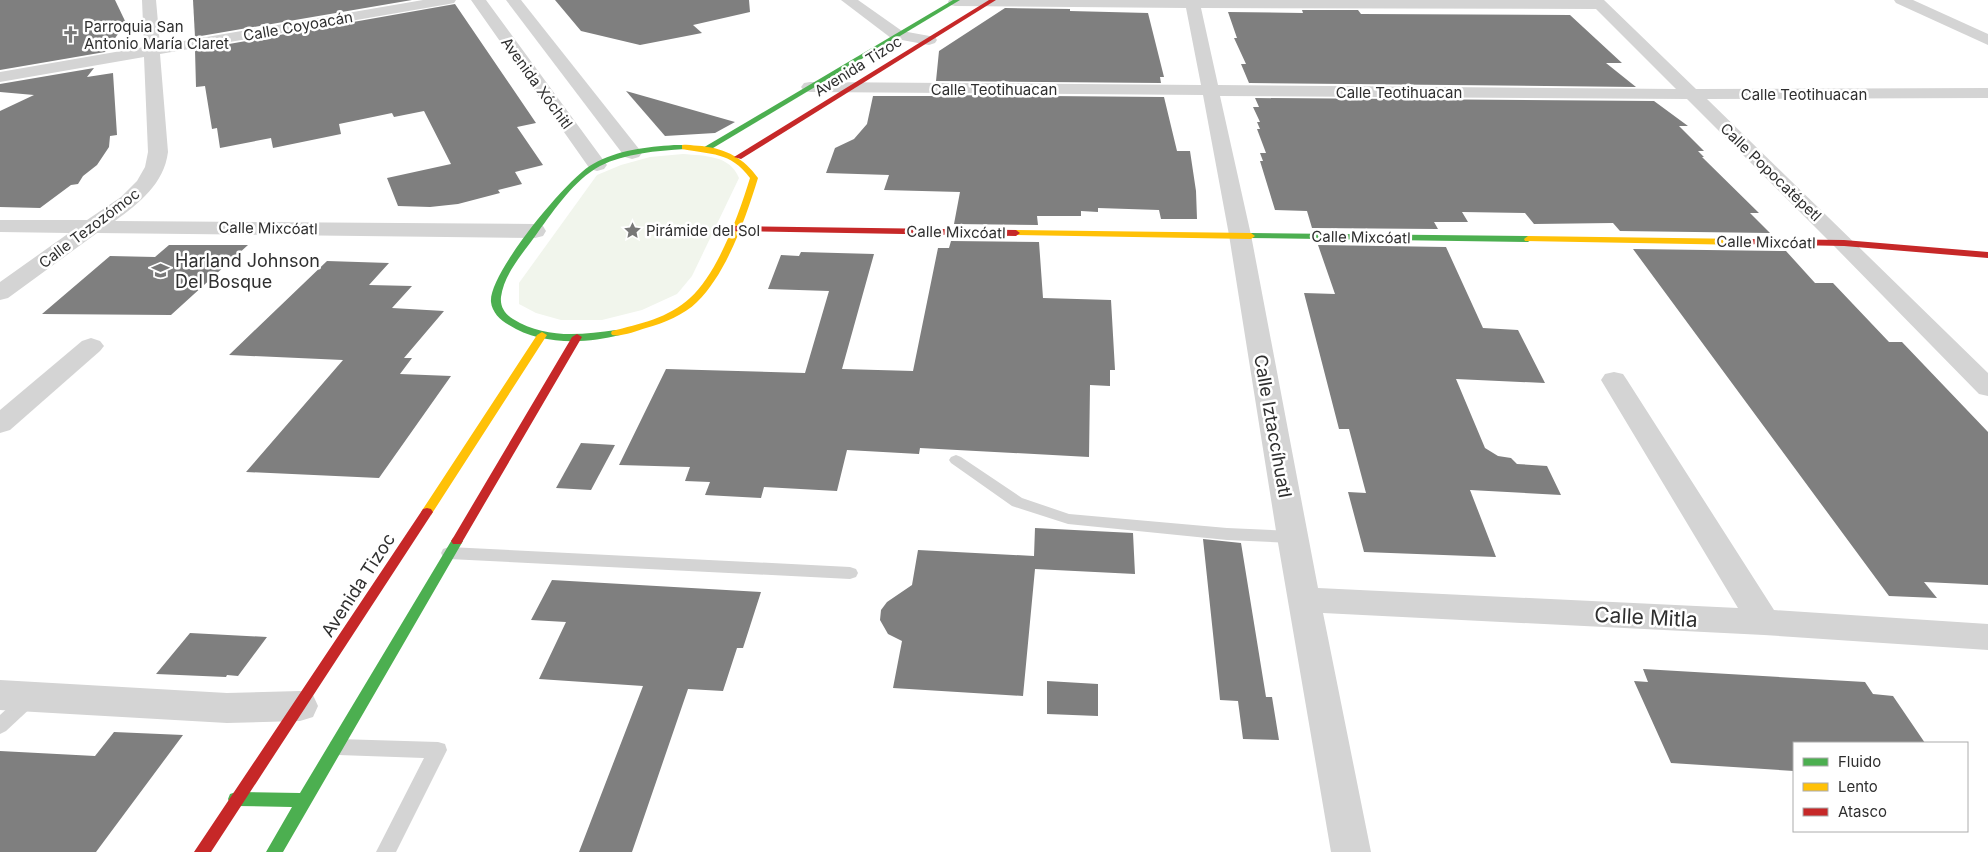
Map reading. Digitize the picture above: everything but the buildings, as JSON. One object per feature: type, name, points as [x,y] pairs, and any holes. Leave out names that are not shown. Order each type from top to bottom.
[{"type":"main road","name":"Avenida Tizoc","points":[[705,149],[956,1]]},
{"type":"main road","name":"Avenida Tizoc","points":[[738,157],[992,1]]},
{"type":"main road","points":[[685,147],[705,149],[738,157],[748,166],[754,178],[750,193],[711,278],[695,300],[669,317],[632,331],[593,337],[577,337],[542,335],[519,328],[499,313],[495,296],[506,273],[535,231],[579,177],[596,165],[632,153],[655,148],[685,147]]},
{"type":"main road","name":"Calle Mixcóatl","points":[[733,229],[1844,243],[1988,255]]},
{"type":"main road","name":"Avenida Tizoc","points":[[202,852],[300,706],[542,335]]},
{"type":"main road","points":[[274,852],[334,747],[577,337]]},
{"type":"main road","points":[[236,799],[304,800]]},
{"type":"street","name":"Calle Tezozómoc","points":[[0,294],[94,227],[139,192],[148,183],[156,168],[158,152],[149,0]]},
{"type":"street","name":"Calle Coyoacán","points":[[0,77],[448,0]]},
{"type":"street","name":"Avenida Xóchitl","points":[[478,0],[596,165]]},
{"type":"street","name":"Avenida Xóchitl","points":[[513,0],[632,153]]},
{"type":"street","points":[[848,0],[897,35],[929,40]]},
{"type":"street","points":[[1901,0],[1988,40]]},
{"type":"street","points":[[956,1],[1597,2]]},
{"type":"street","name":"Calle Iztaccíhuatl","points":[[1193,2],[1240,235],[1292,537],[1351,852]]},
{"type":"street","name":"Calle Popocatépetl","points":[[1597,2],[1844,243],[1988,388]]},
{"type":"street","name":"Calle Teotihuacan","points":[[810,87],[1690,94],[1988,93]]},
{"type":"street","name":"Calle Mixcóatl","points":[[0,226],[535,231]]},
{"type":"street","points":[[0,424],[91,346]]},
{"type":"street","points":[[1614,380],[1764,622]]},
{"type":"street","name":"Calle Mitla","points":[[1304,600],[1764,622],[1988,637]]},
{"type":"street","points":[[16,696],[227,708],[300,706]]},
{"type":"lane","points":[[956,460],[1017,502],[1068,519],[1226,534],[1292,537]]},
{"type":"lane","points":[[449,553],[850,573]]},
{"type":"lane","points":[[0,726],[16,696]]},
{"type":"lane","points":[[334,747],[438,750],[386,852]]},
{"type":"shaded area","points":[[683,154],[708,156],[723,161],[735,170],[739,178],[692,276],[677,294],[642,310],[602,320],[561,320],[536,313],[519,304],[519,283],[597,175],[621,165],[650,157]]},
{"type":"traffic: fast","points":[[705,149],[957,0]]},
{"type":"traffic: fast","points":[[616,333],[574,338],[545,336],[518,327],[506,319],[500,312],[496,300],[498,287],[508,269],[539,225],[565,192],[587,170],[607,160],[629,153],[651,149],[685,147]]},
{"type":"traffic: fast","points":[[1251,236],[1528,239]]},
{"type":"traffic: fast","points":[[274,852],[457,541]]},
{"type":"traffic: fast","points":[[236,799],[304,800]]},
{"type":"traffic: slow","points":[[616,333],[656,322],[693,301],[711,278],[729,243],[744,207],[754,178],[747,169],[733,157],[716,151],[685,147]]},
{"type":"traffic: slow","points":[[1016,233],[1251,236]]},
{"type":"traffic: slow","points":[[1528,239],[1746,242]]},
{"type":"traffic: slow","points":[[427,512],[542,335]]},
{"type":"traffic: jam","points":[[738,157],[993,0]]},
{"type":"traffic: jam","points":[[733,229],[1016,233]]},
{"type":"traffic: jam","points":[[1746,242],[1844,243],[1988,255]]},
{"type":"traffic: jam","points":[[457,541],[577,337]]},
{"type":"traffic: jam","points":[[202,852],[427,512]]},
{"type":"place","name":"Parroquia San Antonio María Claret","points":[[70,35]]},
{"type":"place","name":"Pirámide del Sol","points":[[632,230]]},
{"type":"place","name":"Harland Johnson Del Bosque","points":[[161,270]]}]
